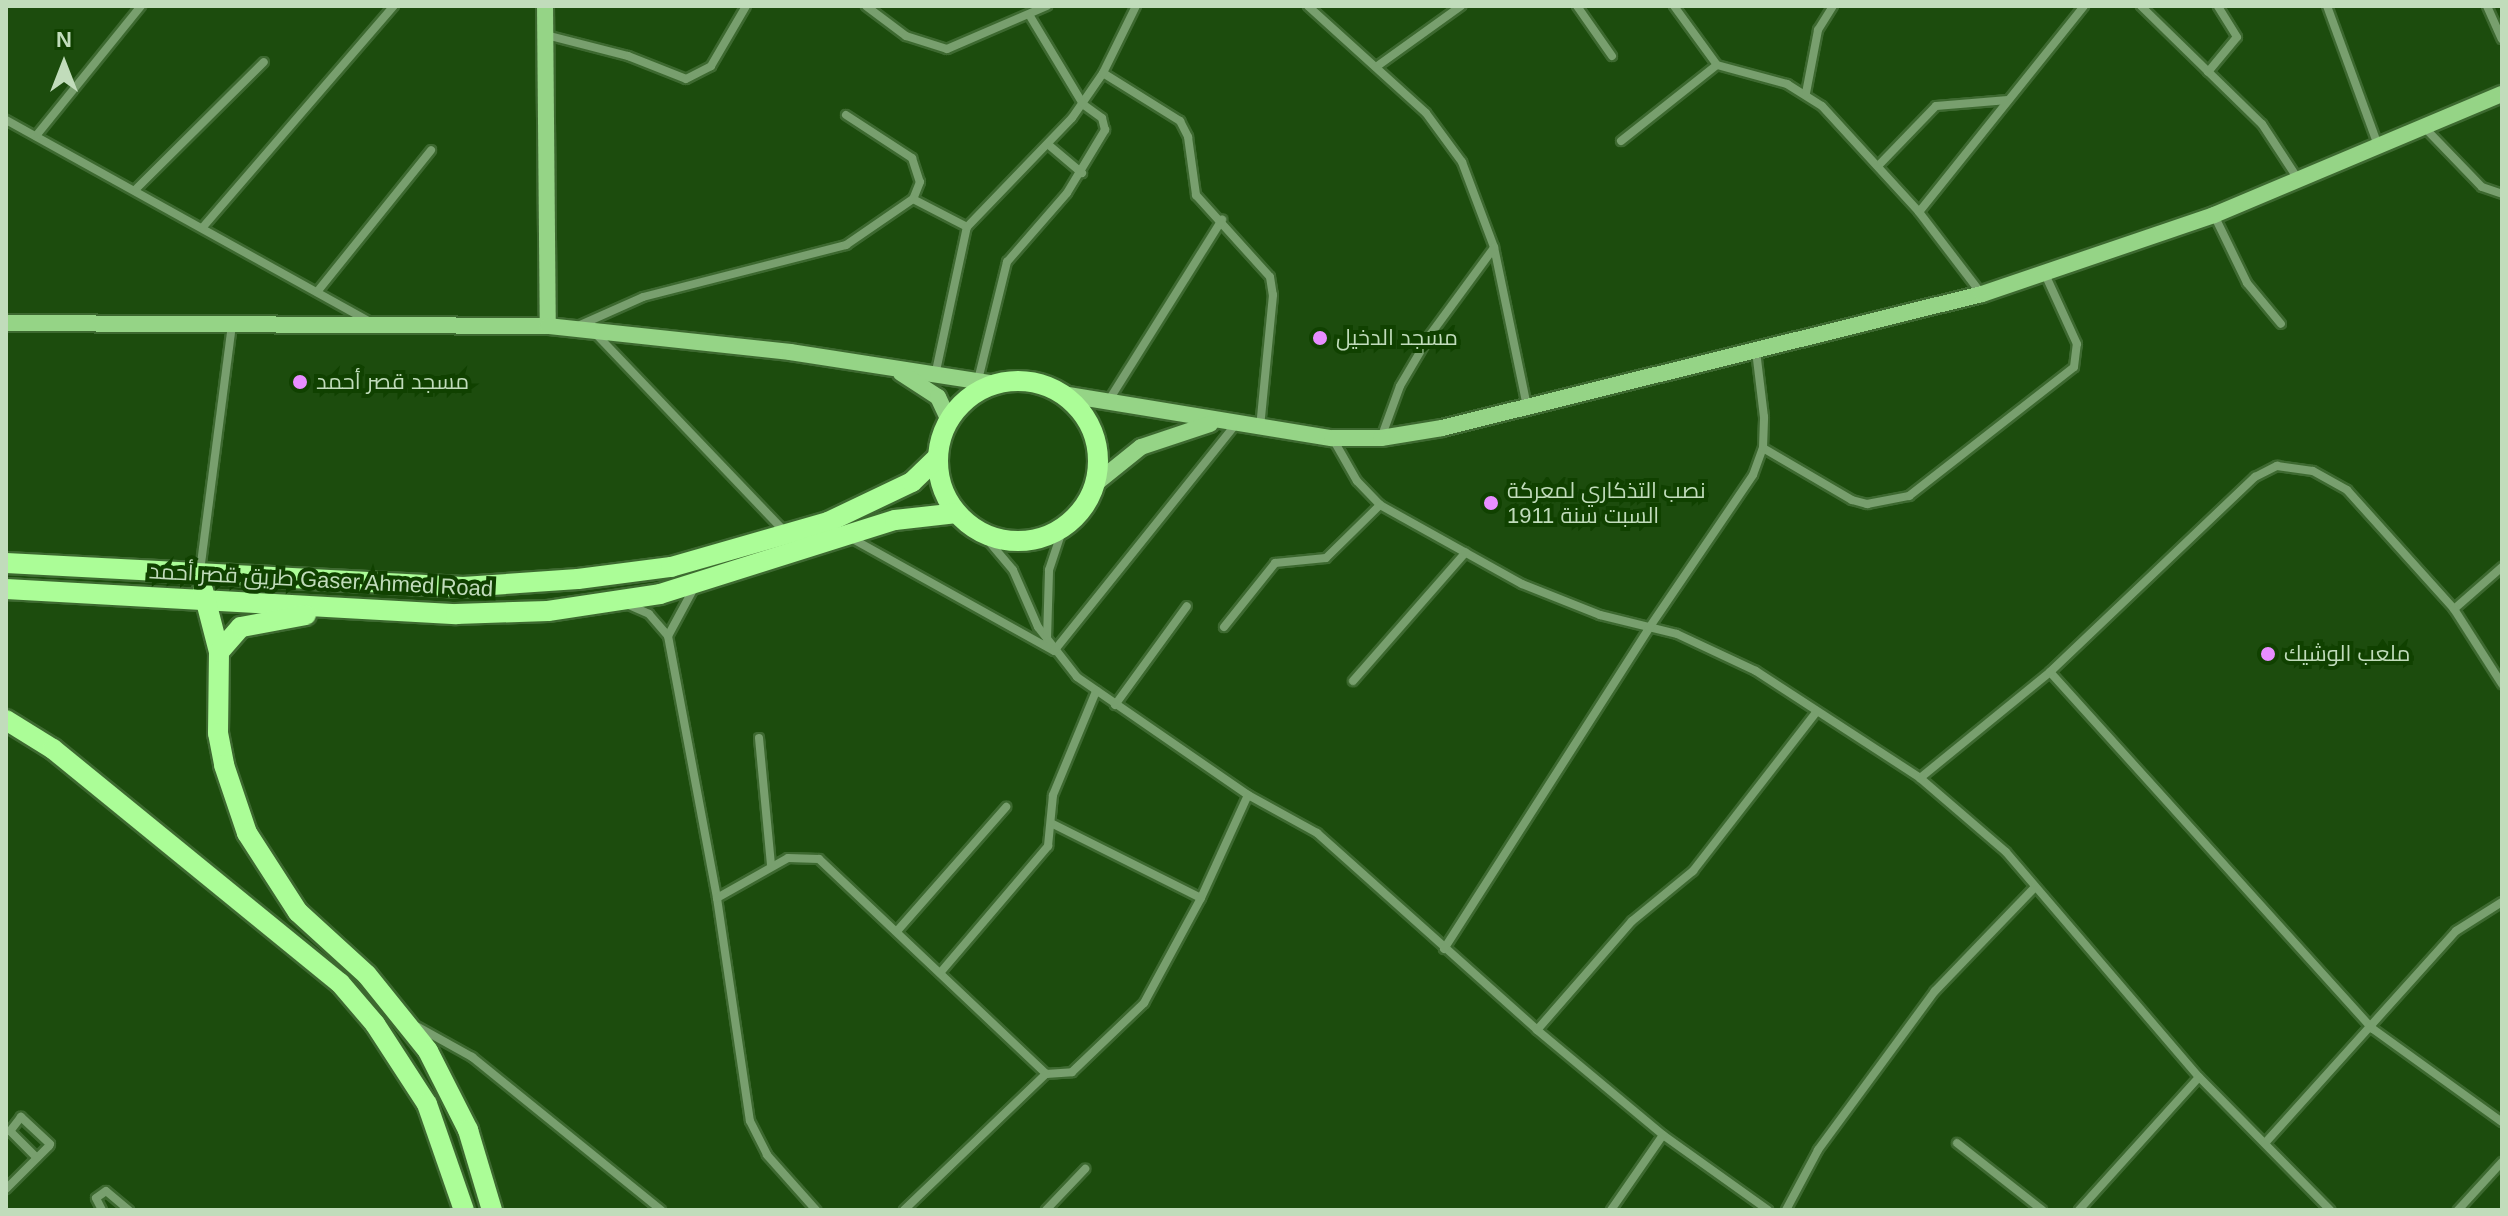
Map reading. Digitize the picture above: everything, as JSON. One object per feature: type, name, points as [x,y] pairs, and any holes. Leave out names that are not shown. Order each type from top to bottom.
[{"type":"main road","points":[[545,6],[548,326]]},
{"type":"main road","points":[[6,323],[574,328],[888,368],[936,371],[987,382],[1030,382],[1062,394],[1260,428],[1332,438],[1381,438],[1527,407],[1982,294],[2214,215],[2502,94]]},
{"type":"main road","points":[[888,368],[925,383],[938,397],[949,421]]},
{"type":"main road","points":[[987,382],[961,405],[949,421],[938,457],[946,496],[957,513],[980,531],[1022,541],[1063,528],[1077,516],[1095,484],[1162,436],[1230,423]]},
{"type":"main road","points":[[1062,394],[1084,416],[1097,444],[1095,484]]},
{"type":"main road","name":"طريق قصر أحمد Gaser Ahmed Road","points":[[6,563],[463,587],[549,581],[671,567],[789,535],[885,497],[938,457]]},
{"type":"main road","name":"طريق قصر أحمد Gaser Ahmed Road","points":[[6,589],[456,614],[622,601],[697,584],[923,513],[957,513]]},
{"type":"main road","points":[[199,575],[219,652],[218,733],[247,833],[298,912],[337,943],[406,1021],[451,1090],[500,1210]]},
{"type":"main road","points":[[219,652],[241,627],[335,608]]},
{"type":"main road","points":[[6,720],[53,749],[340,983],[375,1024],[427,1104],[464,1210]]},
{"type":"main road","points":[[486,1182],[492,1210]]},
{"type":"street","points":[[36,136],[141,6]]},
{"type":"street","points":[[203,227],[394,6]]},
{"type":"street","points":[[546,35],[628,56],[686,79],[711,66],[746,6]]},
{"type":"street","points":[[866,6],[906,36],[947,49],[1030,16],[1047,6]]},
{"type":"street","points":[[936,371],[967,227],[1050,146],[1083,104],[1103,73],[1136,6]]},
{"type":"street","points":[[1308,6],[1426,113],[1453,148],[1494,247],[1527,407]]},
{"type":"street","points":[[1376,67],[1461,6]]},
{"type":"street","points":[[1577,6],[1612,56]]},
{"type":"street","points":[[1674,6],[1717,65],[1806,93],[1919,212],[1982,294]]},
{"type":"street","points":[[1806,93],[1818,30],[1833,6]]},
{"type":"street","points":[[2141,6],[2262,124],[2299,180]]},
{"type":"street","points":[[2208,72],[2237,37],[2218,6]]},
{"type":"street","points":[[2327,6],[2378,145]]},
{"type":"street","points":[[2487,6],[2502,39]]},
{"type":"street","points":[[1919,212],[2078,8]]},
{"type":"street","points":[[987,382],[1007,262],[1082,173],[1105,130],[1102,118],[1083,104],[1030,16]]},
{"type":"street","points":[[136,189],[264,62]]},
{"type":"street","points":[[1621,141],[1717,65]]},
{"type":"street","points":[[1103,73],[1180,121],[1188,137],[1196,195],[1222,220],[1270,277],[1273,295],[1260,428]]},
{"type":"street","points":[[1878,166],[1936,106],[2008,100]]},
{"type":"street","points":[[574,328],[643,297],[846,245],[913,199],[920,182],[912,158],[846,115]]},
{"type":"street","points":[[6,120],[136,189],[381,328]]},
{"type":"street","points":[[2423,126],[2482,187],[2502,194]]},
{"type":"street","points":[[1050,146],[1082,173]]},
{"type":"street","points":[[317,292],[431,150]]},
{"type":"street","points":[[913,199],[967,227]]},
{"type":"street","points":[[2214,215],[2247,283],[2281,324]]},
{"type":"street","points":[[1109,400],[1222,220]]},
{"type":"street","points":[[1381,438],[1415,360],[1494,247]]},
{"type":"street","points":[[1763,448],[1852,500],[1867,504],[1909,496],[2074,367],[2077,344],[2045,274]]},
{"type":"street","points":[[199,575],[232,326]]},
{"type":"street","points":[[592,330],[636,382],[789,535]]},
{"type":"street","points":[[1444,949],[1649,628],[1746,488],[1763,448],[1764,405],[1756,351]]},
{"type":"street","points":[[1054,651],[1230,423]]},
{"type":"street","points":[[1332,438],[1349,471],[1380,505],[1568,604],[1677,634],[1756,671],[1920,778],[2006,852],[2199,1077],[2330,1210]]},
{"type":"street","points":[[1920,778],[2050,672],[2255,477],[2277,466],[2313,471],[2347,490],[2454,609],[2502,684]]},
{"type":"street","points":[[1224,627],[1275,563],[1326,558],[1380,505]]},
{"type":"street","points":[[1047,640],[1049,570],[1063,528]]},
{"type":"street","points":[[980,531],[1013,570],[1054,651],[1096,691],[1248,795],[1317,833],[1537,1030],[1663,1135],[1768,1210]]},
{"type":"street","points":[[848,537],[1054,651]]},
{"type":"street","points":[[1353,681],[1466,552]]},
{"type":"street","points":[[2454,609],[2502,567]]},
{"type":"street","points":[[668,636],[697,584]]},
{"type":"street","points":[[622,601],[649,614],[668,636],[717,898],[750,1121],[791,1187],[816,1210]]},
{"type":"street","points":[[1115,705],[1187,606]]},
{"type":"street","points":[[2050,672],[2373,1029],[2502,1122]]},
{"type":"street","points":[[940,973],[1048,846],[1053,824],[1053,795],[1096,691]]},
{"type":"street","points":[[1537,1030],[1632,921],[1693,871],[1817,711]]},
{"type":"street","points":[[759,738],[771,865]]},
{"type":"street","points":[[904,1210],[1046,1074],[1082,1066],[1131,1020],[1201,898],[1248,795]]},
{"type":"street","points":[[898,930],[1006,807]]},
{"type":"street","points":[[1053,824],[1201,898]]},
{"type":"street","points":[[717,898],[771,865],[804,855],[819,859],[898,930],[1046,1074]]},
{"type":"street","points":[[1786,1210],[1818,1150],[1935,991],[2035,887]]},
{"type":"street","points":[[2266,1142],[2373,1029],[2456,931],[2502,902]]},
{"type":"street","points":[[406,1021],[472,1057],[661,1210]]},
{"type":"street","points":[[2079,1210],[2199,1077]]},
{"type":"street","points":[[6,1189],[37,1158],[49,1141],[21,1117],[10,1131],[37,1158]]},
{"type":"street","points":[[1611,1210],[1663,1135]]},
{"type":"street","points":[[1957,1143],[2042,1210]]},
{"type":"street","points":[[2458,1210],[2502,1162]]},
{"type":"street","points":[[1046,1210],[1085,1169]]},
{"type":"street","points":[[102,1210],[96,1198],[106,1191],[129,1210]]},
{"type":"place","name":"مسجد الدخيل","points":[[1320,338]]},
{"type":"place","name":"مسجد قصر أحمد","points":[[300,382]]},
{"type":"place","name":"نصب التذكاري لمعركة السبت سنة 1911","points":[[1491,503]]},
{"type":"place","name":"ملعب الوشيك","points":[[2268,654]]}]
